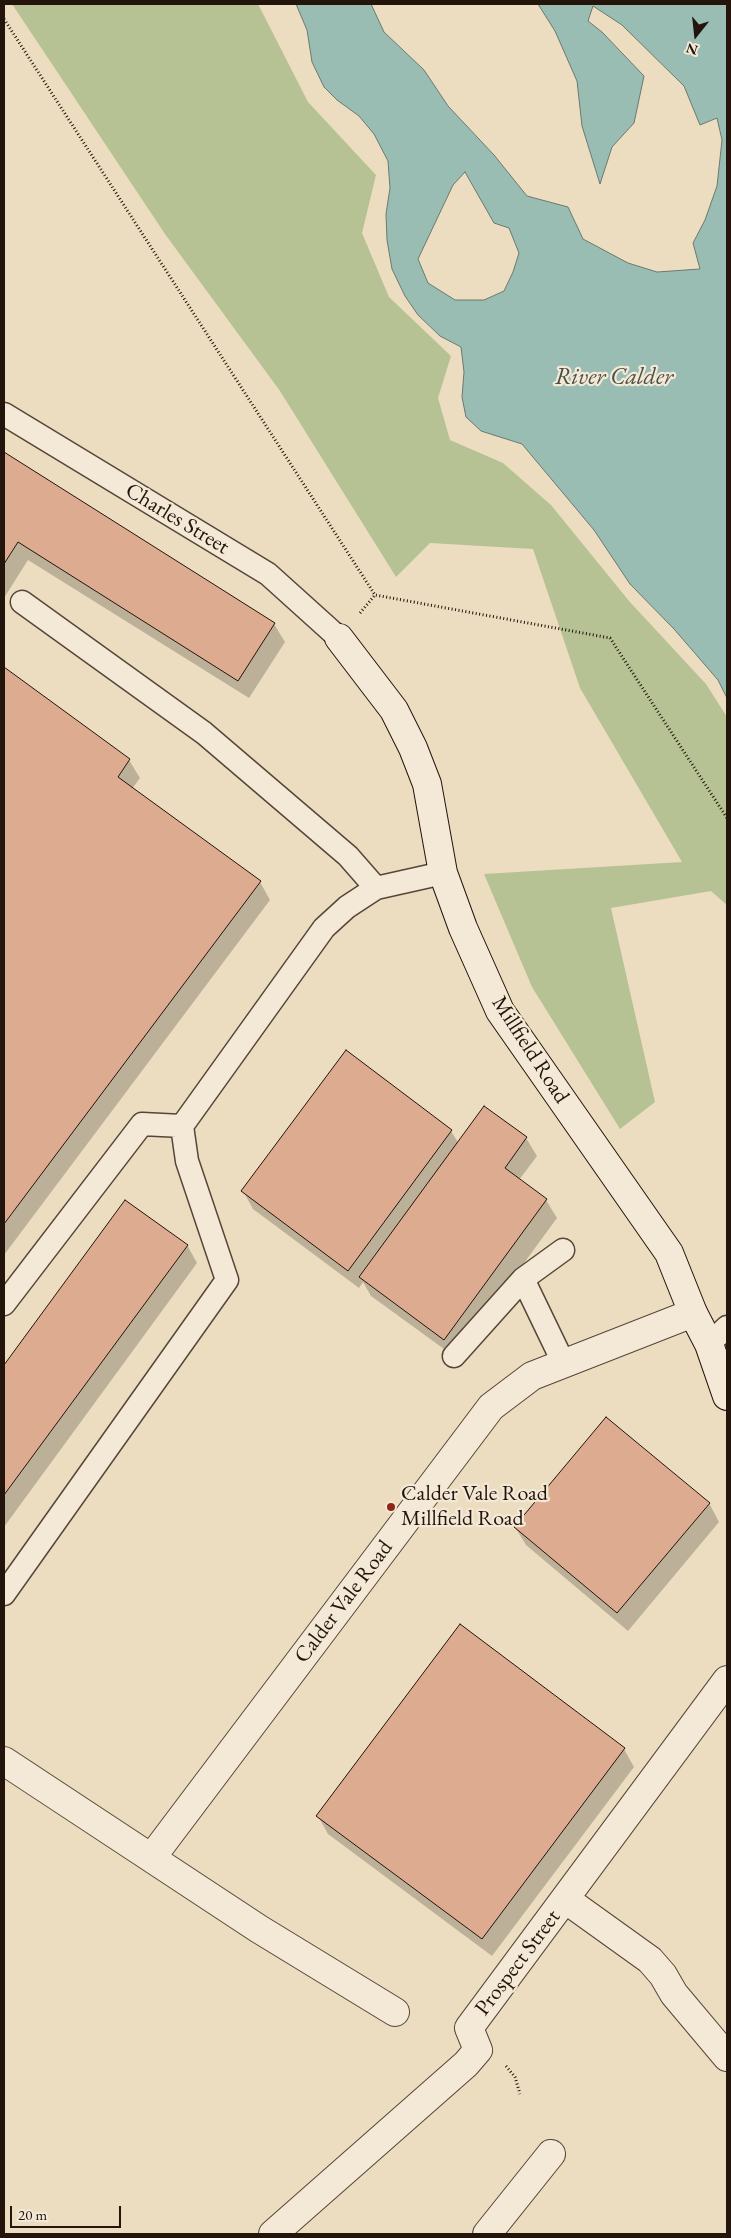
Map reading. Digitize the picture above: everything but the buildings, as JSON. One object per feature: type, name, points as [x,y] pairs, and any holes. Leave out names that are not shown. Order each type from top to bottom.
[{"type":"street","name":"Millfield Road","points":[[339,638],[394,710],[413,748],[427,784],[443,873],[463,928],[500,1011],[669,1253],[693,1313],[718,1335],[727,1396]]},
{"type":"street","name":"Calder Vale Road","points":[[152,1858],[491,1407],[532,1376],[563,1362],[693,1313]]},
{"type":"street","name":"Prospect Street","points":[[273,2234],[466,2064],[478,2050],[469,2028],[727,1680]]},
{"type":"street","points":[[4,1762],[258,1929],[396,2012]]},
{"type":"street","points":[[566,1899],[650,1960],[663,1975],[674,1994],[727,2057]]},
{"type":"street","points":[[487,2234],[551,2154]]},
{"type":"lane","name":"Charles Street","points":[[4,414],[268,574],[339,638]]},
{"type":"lane","points":[[22,602],[204,733],[348,856],[376,888]]},
{"type":"lane","points":[[4,1594],[228,1280],[187,1161],[182,1126],[324,928],[347,907],[376,888],[443,873]]},
{"type":"lane","points":[[4,1304],[142,1124],[182,1126]]},
{"type":"lane","points":[[454,1356],[523,1279],[563,1250]]},
{"type":"lane","points":[[523,1279],[563,1362]]},
{"type":"path","points":[[4,19],[376,595],[610,638],[727,818]]},
{"type":"green space","points":[[12,4],[258,4],[308,102],[376,175],[362,233],[389,297],[451,356],[438,398],[450,440],[503,463],[551,505],[629,601],[706,684],[727,717],[727,905],[711,891],[611,908],[655,1102],[620,1129],[532,987],[484,874],[682,862],[580,688],[533,549],[430,543],[396,577],[280,391],[165,234]]},
{"type":"water","name":"River Calder","points":[[296,4],[371,4],[384,32],[424,70],[448,106],[494,155],[527,196],[568,207],[583,239],[628,263],[657,272],[700,269],[693,243],[705,220],[717,186],[722,140],[717,118],[700,125],[684,86],[622,25],[593,6],[588,21],[602,32],[644,76],[634,123],[612,147],[600,184],[582,126],[577,81],[555,31],[538,4],[727,4],[727,698],[718,680],[674,629],[630,584],[594,530],[522,444],[481,431],[466,417],[462,397],[464,372],[461,347],[440,336],[418,315],[405,296],[392,269],[387,240],[386,214],[390,188],[388,161],[374,134],[359,116],[337,100],[324,87],[312,62],[307,30]],"holes":[[[465,172],[494,223],[509,228],[519,253],[504,291],[484,300],[455,300],[428,283],[418,259],[453,185]]]},
{"type":"place","name":"Calder Vale Road Millfield Road","points":[[391,1507]]}]
